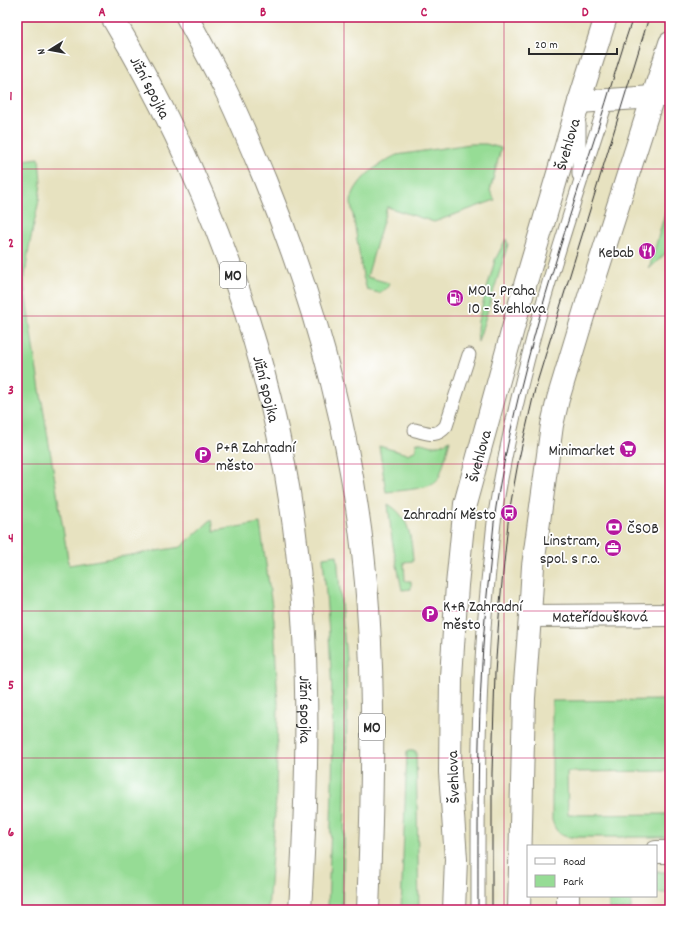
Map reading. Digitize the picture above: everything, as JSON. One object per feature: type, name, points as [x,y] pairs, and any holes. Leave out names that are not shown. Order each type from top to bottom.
[{"type":"main road","name":"Jižní spojka","points":[[112,17],[156,95],[187,160],[210,214],[240,294],[261,363],[285,465],[298,552],[306,688],[306,765],[300,910]]},
{"type":"main road","name":"MO","points":[[187,17],[224,88],[250,145],[280,218],[312,310],[332,379],[347,449],[362,545],[368,607],[372,686],[372,776],[368,910]]},
{"type":"main road","name":"Švehlova","points":[[454,910],[456,859],[450,772],[451,677],[457,585],[465,504],[579,102],[606,17]]},
{"type":"main road","points":[[519,910],[524,706],[530,616],[534,566],[551,431],[558,399],[662,96],[670,43]]},
{"type":"main road","points":[[579,102],[662,96]]},
{"type":"main road","name":"Mateřídoušková","points":[[530,616],[670,615]]},
{"type":"main road","points":[[657,852],[670,852]]},
{"type":"main road","points":[[568,897],[568,910]]},
{"type":"lane","points":[[478,910],[481,673],[486,600],[496,510],[504,463],[520,390],[558,252],[607,100]]},
{"type":"lane","points":[[579,102],[579,186]]},
{"type":"lane","points":[[415,430],[437,434],[446,426],[469,355]]},
{"type":"green space","points":[[470,144],[486,144],[501,148],[490,191],[495,200],[434,222],[387,207],[367,277],[389,283],[388,287],[379,293],[367,290],[363,276],[351,203],[356,188],[375,168],[397,155]]},
{"type":"green space","points":[[39,158],[41,182],[39,200],[29,247],[24,283],[69,565],[181,547],[212,519],[214,531],[260,523],[274,620],[278,705],[276,800],[268,910],[17,910],[17,161]]},
{"type":"green space","points":[[670,196],[670,249],[649,269]]},
{"type":"green space","points":[[506,239],[508,244],[478,342],[478,321],[495,260]]},
{"type":"green space","points":[[450,440],[443,467],[437,481],[421,488],[386,492],[379,446],[407,454],[415,451],[417,442],[433,446],[443,444]]},
{"type":"green space","points":[[388,504],[401,515],[408,528],[413,561],[404,562],[405,581],[411,581],[411,589],[402,590],[392,540]]},
{"type":"green space","points":[[337,555],[346,659],[347,713],[344,845],[342,910],[328,910],[332,729],[330,648],[323,557]]},
{"type":"green space","points":[[670,700],[670,771],[567,772],[568,815],[670,814],[670,837],[567,837],[559,833],[552,820],[552,701]]},
{"type":"green space","points":[[407,751],[416,751],[419,910],[401,910]]},
{"type":"green space","points":[[657,872],[670,872],[670,893],[657,893]]},
{"type":"green space","points":[[609,897],[631,897],[631,910],[609,910]]},
{"type":"tram line","points":[[478,910],[480,695],[486,609],[496,507],[515,412],[539,317],[633,17]]},
{"type":"tram line","points":[[492,910],[492,773],[495,673],[509,513],[518,463],[535,389],[649,17]]},
{"type":"place","name":"Kebab","points":[[647,251]]},
{"type":"place","name":"MOL, Praha 10 - Švehlova","points":[[455,298]]},
{"type":"place","name":"Minimarket","points":[[628,449]]},
{"type":"place","name":"P+R Zahradní město","points":[[203,455]]},
{"type":"place","name":"Zahradní Město","points":[[509,513]]},
{"type":"place","name":"ČSOB","points":[[614,527]]},
{"type":"place","name":"Linstram, spol. s r.o.","points":[[613,548]]},
{"type":"place","name":"K+R Zahradní město","points":[[430,614]]}]
